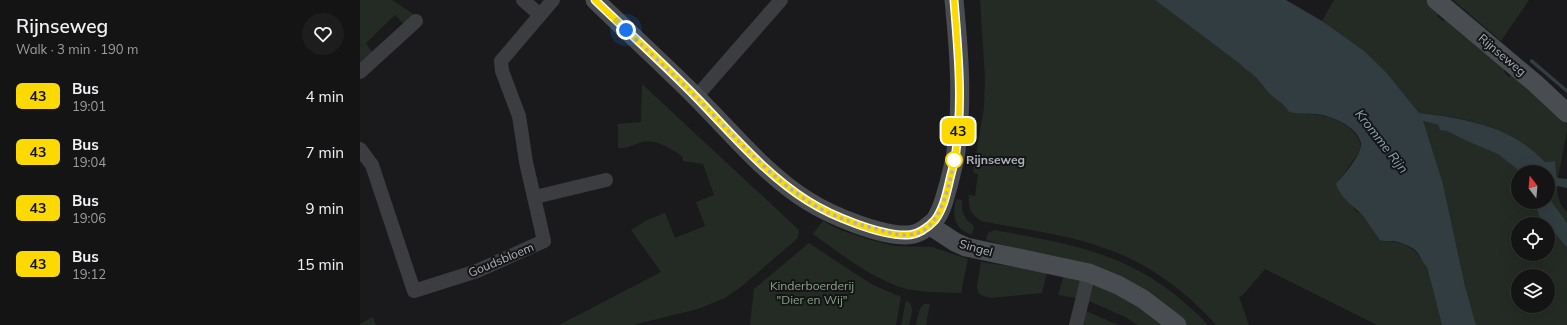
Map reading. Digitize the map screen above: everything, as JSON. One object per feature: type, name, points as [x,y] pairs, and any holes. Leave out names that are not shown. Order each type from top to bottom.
[{"type":"street","points":[[523,0],[540,14]]},
{"type":"street","name":"Goudsbloem","points":[[360,149],[372,164],[414,291],[477,271],[544,241],[535,196],[526,162],[519,116],[502,71],[501,61],[553,0]]},
{"type":"street","points":[[595,0],[696,97],[758,161],[786,185],[808,201],[846,220],[891,233],[906,235],[912,234],[929,225],[938,215],[944,203],[956,152],[960,81],[954,0]]},
{"type":"street","points":[[696,97],[781,0]]},
{"type":"street","name":"Rijnseweg","points":[[1436,0],[1536,84],[1567,113]]},
{"type":"street","points":[[360,72],[416,20]]},
{"type":"street","points":[[535,196],[606,180]]},
{"type":"street","name":"Singel","points":[[929,225],[955,242],[966,247],[1089,273],[1118,285],[1143,299],[1177,325]]},
{"type":"street","points":[[1076,325],[1089,273]]},
{"type":"green space","points":[[360,0],[392,0],[415,15],[404,24],[395,15],[366,43],[372,52],[360,63]]},
{"type":"green space","points":[[980,0],[1155,0],[1240,64],[1259,81],[1271,95],[1285,106],[1289,112],[1324,116],[1340,122],[1354,133],[1361,145],[1358,155],[1337,182],[1355,210],[1362,215],[1384,242],[1394,242],[1404,245],[1413,249],[1421,258],[1427,267],[1442,325],[1377,325],[1265,269],[1243,295],[1239,297],[1249,325],[1216,325],[1179,289],[1135,261],[1120,254],[1074,239],[981,221],[971,210],[969,200],[969,195],[975,196],[978,174],[973,173],[984,107],[985,78]]},
{"type":"green space","points":[[1334,0],[1425,0],[1439,12],[1437,16],[1443,21],[1448,19],[1505,66],[1504,72],[1509,77],[1513,74],[1566,121],[1567,130],[1558,178],[1555,161],[1545,162],[1527,146],[1500,131],[1460,119],[1419,113],[1386,72],[1322,21]]},
{"type":"green space","points":[[1453,0],[1529,0],[1501,41]]},
{"type":"green space","points":[[642,84],[799,230],[798,238],[742,286],[725,298],[698,309],[633,325],[559,325],[661,272],[631,230],[647,220],[665,213],[675,238],[705,226],[696,202],[714,195],[703,164],[683,161],[682,156],[678,153],[663,145],[653,142],[647,141],[618,148],[618,124],[641,122]]},
{"type":"green space","points":[[1440,120],[1533,165],[1511,165],[1511,209],[1555,209],[1555,177],[1563,181],[1557,187],[1558,197],[1567,212],[1567,325],[1476,325],[1465,286],[1443,184],[1422,121],[1438,125],[1439,129]]},
{"type":"green space","points":[[956,199],[962,200],[964,215],[974,226],[972,235],[961,229],[956,221],[954,211]]},
{"type":"green space","points":[[823,221],[840,230],[867,239],[895,246],[932,247],[968,259],[961,293],[930,292],[907,289],[877,277],[855,264],[813,234]]},
{"type":"green space","points":[[994,230],[1068,245],[1114,259],[1136,269],[1158,282],[1198,314],[1208,325],[1186,325],[1030,252],[986,240],[988,233]]},
{"type":"green space","name":"Kinderboerderij \"Dier en Wij\"","points":[[809,243],[871,284],[901,297],[896,325],[750,325],[754,289]]},
{"type":"green space","points":[[981,262],[1047,272],[1042,293],[991,298],[983,296],[978,293],[977,286]]},
{"type":"green space","points":[[1064,275],[1082,280],[1077,298],[1058,295]]},
{"type":"green space","points":[[1094,284],[1130,301],[1164,325],[1138,325],[1125,317],[1089,301]]},
{"type":"green space","points":[[906,301],[911,305],[912,315],[909,325],[901,325]]},
{"type":"green space","points":[[924,304],[930,304],[926,325],[916,325],[919,311]]},
{"type":"green space","points":[[1084,310],[1118,325],[1081,325]]},
{"type":"green space","points":[[373,317],[376,325],[360,325],[360,324]]},
{"type":"water","name":"Kromme Rijn","points":[[1155,0],[1286,0],[1322,21],[1364,51],[1386,72],[1419,113],[1460,119],[1487,126],[1524,144],[1533,150],[1545,162],[1555,161],[1557,177],[1567,179],[1567,188],[1555,187],[1555,165],[1512,165],[1498,154],[1447,131],[1440,130],[1438,125],[1423,121],[1443,184],[1465,286],[1476,325],[1442,325],[1427,267],[1418,253],[1411,247],[1402,243],[1380,240],[1363,216],[1341,194],[1336,184],[1352,164],[1361,147],[1361,143],[1356,133],[1347,125],[1331,117],[1316,114],[1289,112],[1285,106],[1271,95],[1259,81],[1240,64]]},
{"type":"water","points":[[1532,59],[1567,89],[1567,93],[1530,62]]},
{"type":"water","points":[[1555,207],[1567,223],[1567,247],[1555,234],[1555,217],[1540,217],[1537,209],[1555,209]]},
{"type":"bus line","name":"43","points":[[595,0],[696,97],[758,161],[786,185],[808,201],[846,220],[884,232],[906,235],[918,233],[923,230],[934,221],[938,215],[944,203],[956,152],[960,81],[954,0]]},
{"type":"place","name":"Rijnseweg","points":[[954,160]]},
{"type":"route","points":[[626,30],[696,97],[758,161],[786,185],[808,201],[846,220],[884,232],[906,235],[918,233],[934,221],[941,210],[954,160]]}]
